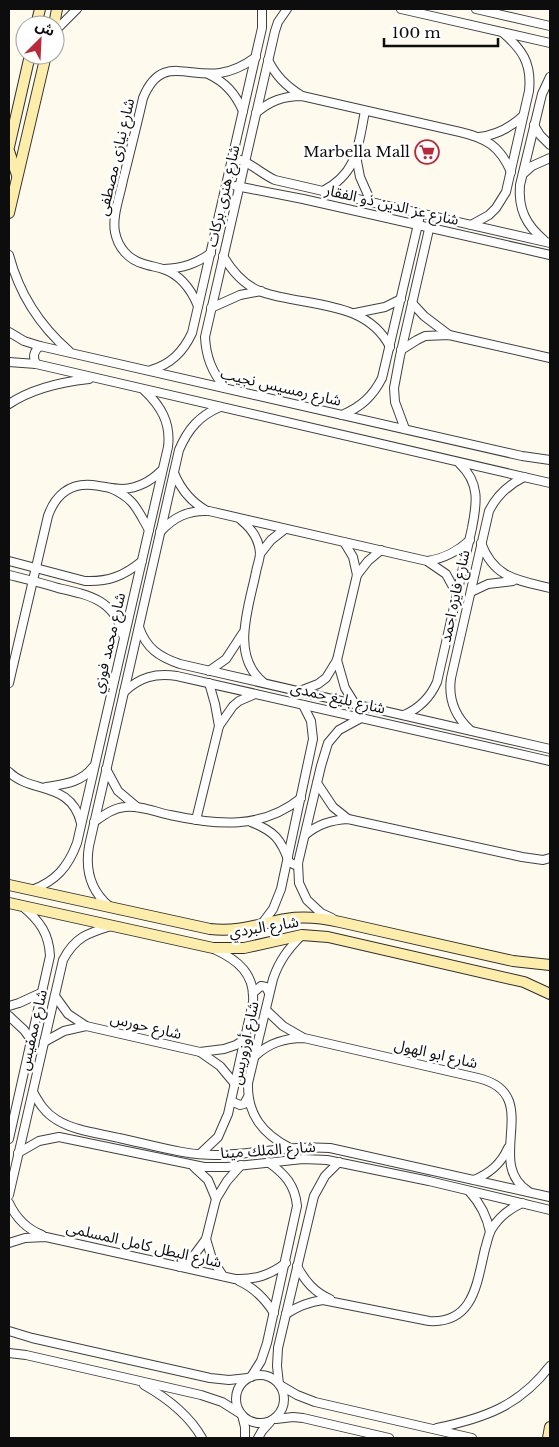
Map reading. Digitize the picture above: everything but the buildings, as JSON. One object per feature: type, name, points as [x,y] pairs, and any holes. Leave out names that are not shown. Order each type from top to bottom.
[{"type":"street","points":[[65,21],[77,9]]},
{"type":"street","name":"شارع هنرى بركات","points":[[148,371],[171,362],[180,354],[192,333],[256,57],[262,28],[262,9]]},
{"type":"street","name":"شارع هنرى بركات","points":[[225,388],[212,370],[205,337],[268,60],[278,22],[287,9]]},
{"type":"street","points":[[401,9],[550,43]]},
{"type":"street","points":[[476,9],[550,26]]},
{"type":"street","points":[[471,225],[489,215],[506,192],[529,91],[529,69],[519,48],[502,32]]},
{"type":"street","name":"شارع نيازى مصطفى","points":[[199,307],[192,292],[182,280],[163,269],[133,260],[124,252],[115,232],[118,201],[143,98],[147,88],[154,80],[173,70],[219,74],[232,70],[256,57]]},
{"type":"street","points":[[268,60],[278,77],[302,96]]},
{"type":"street","points":[[17,176],[9,149],[28,65]]},
{"type":"street","points":[[9,213],[43,65]]},
{"type":"street","points":[[22,89],[41,70]]},
{"type":"street","name":"شارع نيازى مصطفى","points":[[206,74],[218,79],[229,88],[237,98],[243,111]]},
{"type":"street","points":[[548,242],[530,226],[524,217],[519,196],[542,94],[550,77]]},
{"type":"street","points":[[256,113],[272,102],[282,98],[302,96],[479,136],[489,136],[503,131],[524,116]]},
{"type":"street","points":[[322,191],[339,181],[346,174],[356,156],[365,111]]},
{"type":"street","points":[[534,125],[540,135],[550,145]]},
{"type":"street","points":[[479,136],[495,147],[511,172]]},
{"type":"street","points":[[356,156],[360,177],[371,202]]},
{"type":"street","name":"شارع عز الدين ذو الفقار","points":[[232,158],[245,162],[267,176],[306,188],[548,242]]},
{"type":"street","points":[[523,174],[532,166],[550,158]]},
{"type":"street","name":"شارع عز الدين ذو الفقار","points":[[227,184],[303,199],[550,255]]},
{"type":"street","points":[[303,199],[306,188]]},
{"type":"street","points":[[342,415],[362,405],[377,388],[384,372],[420,213]]},
{"type":"street","points":[[405,429],[397,409],[394,388],[432,216]]},
{"type":"street","name":"شارع نيازى مصطفى","points":[[163,269],[194,264],[211,253]]},
{"type":"street","points":[[9,255],[26,301],[53,338],[70,352]]},
{"type":"street","points":[[223,256],[243,280],[261,292]]},
{"type":"street","points":[[212,308],[240,295],[261,292],[354,313],[374,325],[390,347]]},
{"type":"street","points":[[354,313],[376,310],[401,299]]},
{"type":"street","points":[[412,303],[424,316],[449,335]]},
{"type":"street","name":"شارع رمسيس نجيب","points":[[9,332],[24,341],[40,346],[522,456],[550,460]]},
{"type":"street","points":[[401,350],[425,336],[449,335],[550,358]]},
{"type":"street","points":[[36,364],[34,352],[40,346]]},
{"type":"street","points":[[9,362],[36,364],[550,483]]},
{"type":"street","points":[[9,404],[32,392],[51,386],[94,378]]},
{"type":"street","name":"شارع محمد فوزي","points":[[32,890],[54,879],[63,870],[70,860],[76,843],[168,447],[169,438],[166,420],[157,403],[142,389]]},
{"type":"street","name":"شارع محمد فوزي","points":[[110,908],[95,891],[90,881],[87,858],[94,822],[179,450],[190,428],[199,419],[220,407]]},
{"type":"street","points":[[168,447],[174,446],[179,450]]},
{"type":"street","name":"شارع فايزه احمد","points":[[404,715],[421,706],[428,699],[436,682],[470,540],[476,507],[475,487],[471,477],[458,462]]},
{"type":"street","points":[[9,683],[48,516],[56,499],[72,487],[82,485],[133,488],[154,478],[162,470]]},
{"type":"street","points":[[174,472],[187,496],[209,512]]},
{"type":"street","name":"شارع فايزه احمد","points":[[472,731],[464,724],[455,711],[450,686],[489,511],[494,501],[507,487],[524,477]]},
{"type":"street","points":[[110,488],[132,500],[140,510],[149,530],[160,533],[176,517],[197,511],[240,518],[427,561],[446,574],[457,594]]},
{"type":"street","points":[[240,518],[254,534],[260,554]]},
{"type":"street","points":[[472,528],[478,527],[484,531]]},
{"type":"street","points":[[264,683],[257,678],[247,662],[244,633],[260,554],[271,540],[286,529]]},
{"type":"street","points":[[427,561],[455,552],[470,540]]},
{"type":"street","points":[[298,691],[318,684],[326,678],[337,660],[356,575],[353,557],[344,542]]},
{"type":"street","points":[[481,543],[485,554],[498,570],[507,576],[550,588]]},
{"type":"street","points":[[356,575],[368,561],[382,550]]},
{"type":"street","points":[[9,561],[85,581],[97,582],[122,576],[142,560]]},
{"type":"street","points":[[9,575],[84,594],[102,602],[117,618],[124,638]]},
{"type":"street","points":[[471,592],[488,584],[518,580]]},
{"type":"street","name":"شارع بليغ حمدى","points":[[139,625],[146,641],[157,654],[180,664],[550,749]]},
{"type":"street","points":[[209,671],[226,659],[244,633]]},
{"type":"street","points":[[337,660],[345,688],[355,704]]},
{"type":"street","points":[[178,676],[176,669],[180,664]]},
{"type":"street","name":"شارع بليغ حمدى","points":[[124,692],[132,684],[143,678],[155,675],[178,676],[550,761]]},
{"type":"street","points":[[436,682],[444,688],[450,686]]},
{"type":"street","points":[[208,683],[215,704],[219,726]]},
{"type":"street","points":[[275,698],[280,687]]},
{"type":"street","points":[[196,820],[219,726],[233,706],[255,694]]},
{"type":"street","points":[[261,925],[278,899],[310,763],[313,730],[308,712],[303,705]]},
{"type":"street","points":[[340,922],[321,913],[307,900],[299,883],[298,863],[328,743],[346,725],[362,718]]},
{"type":"street","points":[[104,723],[116,725]]},
{"type":"street","points":[[494,748],[496,736]]},
{"type":"street","points":[[310,763],[317,762],[321,766]]},
{"type":"street","points":[[45,787],[74,782],[89,772],[95,765]]},
{"type":"street","points":[[106,769],[118,790],[137,807]]},
{"type":"street","points":[[9,772],[25,782],[45,787],[61,795],[69,801],[79,816],[81,825]]},
{"type":"street","points":[[317,783],[333,807],[348,819]]},
{"type":"street","points":[[94,822],[114,810],[125,807],[137,807],[196,820],[251,822],[283,812],[302,798]]},
{"type":"street","points":[[305,835],[325,823],[348,819],[522,857],[543,860],[550,858]]},
{"type":"street","points":[[251,822],[262,826],[275,835],[284,848],[291,864],[295,865],[298,863]]},
{"type":"street","points":[[76,843],[82,849],[89,846]]},
{"type":"street","name":"شارع البردي","points":[[9,885],[174,922],[220,930],[242,930],[287,919],[302,918],[340,922],[512,961],[550,965]]},
{"type":"street","name":"شارع البردي","points":[[9,903],[212,948],[244,948],[302,935],[328,937],[524,982],[550,994]]},
{"type":"street","name":"شارع ممفيس","points":[[9,1139],[49,962],[49,945],[41,924],[21,906]]},
{"type":"street","points":[[169,939],[174,922]]},
{"type":"street","name":"شارع ممفيس","points":[[9,1195],[63,960],[74,944],[90,933],[111,926]]},
{"type":"street","name":"شارع أوزوريس","points":[[290,1148],[267,1133],[258,1123],[248,1097],[248,1083],[273,979],[280,961],[302,935]]},
{"type":"street","points":[[395,952],[399,935]]},
{"type":"street","name":"شارع أوزوريس","points":[[200,1154],[218,1137],[224,1126],[252,1008],[253,993],[247,974],[240,965],[232,958],[212,948]]},
{"type":"street","points":[[253,993],[261,986],[266,987],[270,993]]},
{"type":"street","points":[[9,1006],[43,992]]},
{"type":"street","name":"شارع حورس","points":[[55,996],[68,1014],[86,1026],[200,1052],[224,1050],[236,1045],[245,1038]]},
{"type":"street","name":"شارع ابو الهول","points":[[266,1010],[283,1026],[304,1038]]},
{"type":"street","points":[[9,1016],[24,1030],[32,1041]]},
{"type":"street","name":"شارع حورس","points":[[44,1042],[64,1031],[86,1026]]},
{"type":"street","name":"شارع ابو الهول","points":[[255,1056],[272,1043],[287,1039],[304,1038],[478,1078],[495,1084],[503,1090],[512,1108],[512,1130],[509,1146],[504,1158],[496,1168],[474,1180]]},
{"type":"street","name":"شارع حورس","points":[[200,1052],[220,1066],[235,1084]]},
{"type":"street","name":"شارع الملك مينا","points":[[32,1092],[47,1114],[62,1124],[81,1130],[200,1154],[234,1154],[317,1147],[343,1150],[550,1197]]},
{"type":"street","points":[[231,1101],[240,1105],[244,1104],[248,1097]]},
{"type":"street","points":[[79,1140],[76,1135],[81,1130]]},
{"type":"street","name":"شارع الملك مينا","points":[[18,1154],[39,1141],[59,1137],[192,1166],[216,1167],[303,1159],[339,1162],[550,1210]]},
{"type":"street","name":"شارع ابو الهول","points":[[509,1146],[511,1169],[522,1187],[532,1193]]},
{"type":"street","points":[[250,1378],[264,1352],[286,1263],[297,1206],[292,1184],[285,1175],[268,1162]]},
{"type":"street","points":[[258,1438],[262,1430],[279,1416],[284,1404],[277,1357],[286,1314],[314,1196],[332,1167],[339,1162]]},
{"type":"street","points":[[180,1267],[195,1254],[206,1239],[216,1199],[226,1181],[241,1165]]},
{"type":"street","points":[[192,1166],[208,1180],[216,1199]]},
{"type":"street","points":[[469,1191],[481,1206],[490,1232]]},
{"type":"street","name":"شارع البطل كامل المسلمى","points":[[9,1203],[19,1219],[27,1227],[46,1237],[235,1279],[247,1284],[258,1292],[274,1313]]},
{"type":"street","points":[[286,1314],[310,1302],[323,1300],[429,1322],[450,1319],[460,1314],[472,1296],[490,1232],[507,1212],[522,1203]]},
{"type":"street","points":[[296,1218],[302,1214],[308,1218]]},
{"type":"street","name":"شارع البطل كامل المسلمى","points":[[9,1243],[25,1238],[46,1237]]},
{"type":"street","points":[[206,1239],[212,1259],[223,1276]]},
{"type":"street","name":"شارع البطل كامل المسلمى","points":[[235,1279],[246,1280],[262,1277],[277,1270],[286,1263]]},
{"type":"street","points":[[297,1266],[312,1288],[336,1302]]},
{"type":"street","points":[[9,1331],[27,1337],[210,1378],[229,1380],[250,1378]]},
{"type":"street","points":[[9,1353],[26,1355],[212,1398],[222,1402],[255,1423],[293,1417],[303,1418],[389,1438]]},
{"type":"street","points":[[433,1429],[481,1418],[498,1411],[529,1390],[550,1366]]},
{"type":"street","points":[[245,1438],[245,1428],[236,1403],[237,1391],[244,1382],[257,1375],[269,1377],[297,1395],[315,1402],[472,1438]]},
{"type":"street","points":[[136,1380],[160,1394],[182,1412],[202,1438]]},
{"type":"street","points":[[548,1438],[550,1426]]},
{"type":"place","name":"Marbella Mall","points":[[427,152]]}]
